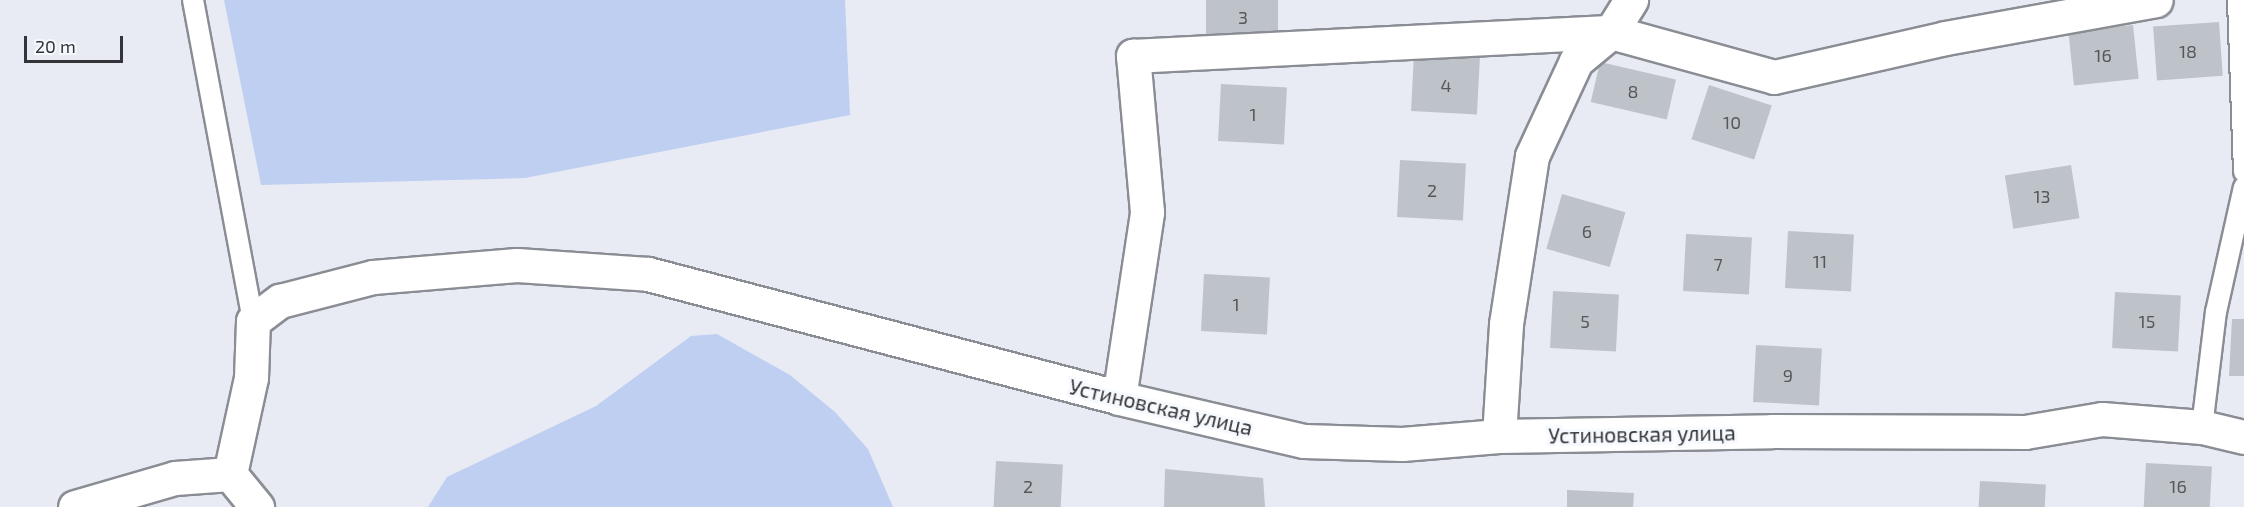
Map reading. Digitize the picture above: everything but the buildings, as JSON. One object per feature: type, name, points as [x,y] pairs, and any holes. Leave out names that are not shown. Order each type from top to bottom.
[{"type":"street","points":[[1499,436],[1506,324],[1532,156],[1576,61],[1611,32],[1630,0]]},
{"type":"street","points":[[1119,398],[1147,212],[1133,56],[1611,32],[1774,76],[1945,38],[2156,0]]},
{"type":"street","name":"Устиновская улица","points":[[253,321],[280,301],[373,277],[517,265],[578,267],[648,274],[1119,398],[1304,441],[1402,444],[1499,436],[2025,432],[2102,419],[2202,427],[2244,437]]},
{"type":"street","points":[[230,474],[251,378],[253,321]]},
{"type":"street","points":[[75,507],[175,478],[230,474]]},
{"type":"street","points":[[230,474],[257,507]]},
{"type":"lane","points":[[193,0],[253,321]]},
{"type":"lane","points":[[2238,0],[2244,172]]},
{"type":"lane","points":[[2202,427],[2216,312],[2244,187]]},
{"type":"shaded area","points":[[224,0],[845,0],[850,115],[525,178],[261,185]]},
{"type":"shaded area","points":[[717,334],[790,375],[835,412],[868,449],[893,507],[428,507],[447,477],[596,406],[691,336]]}]
